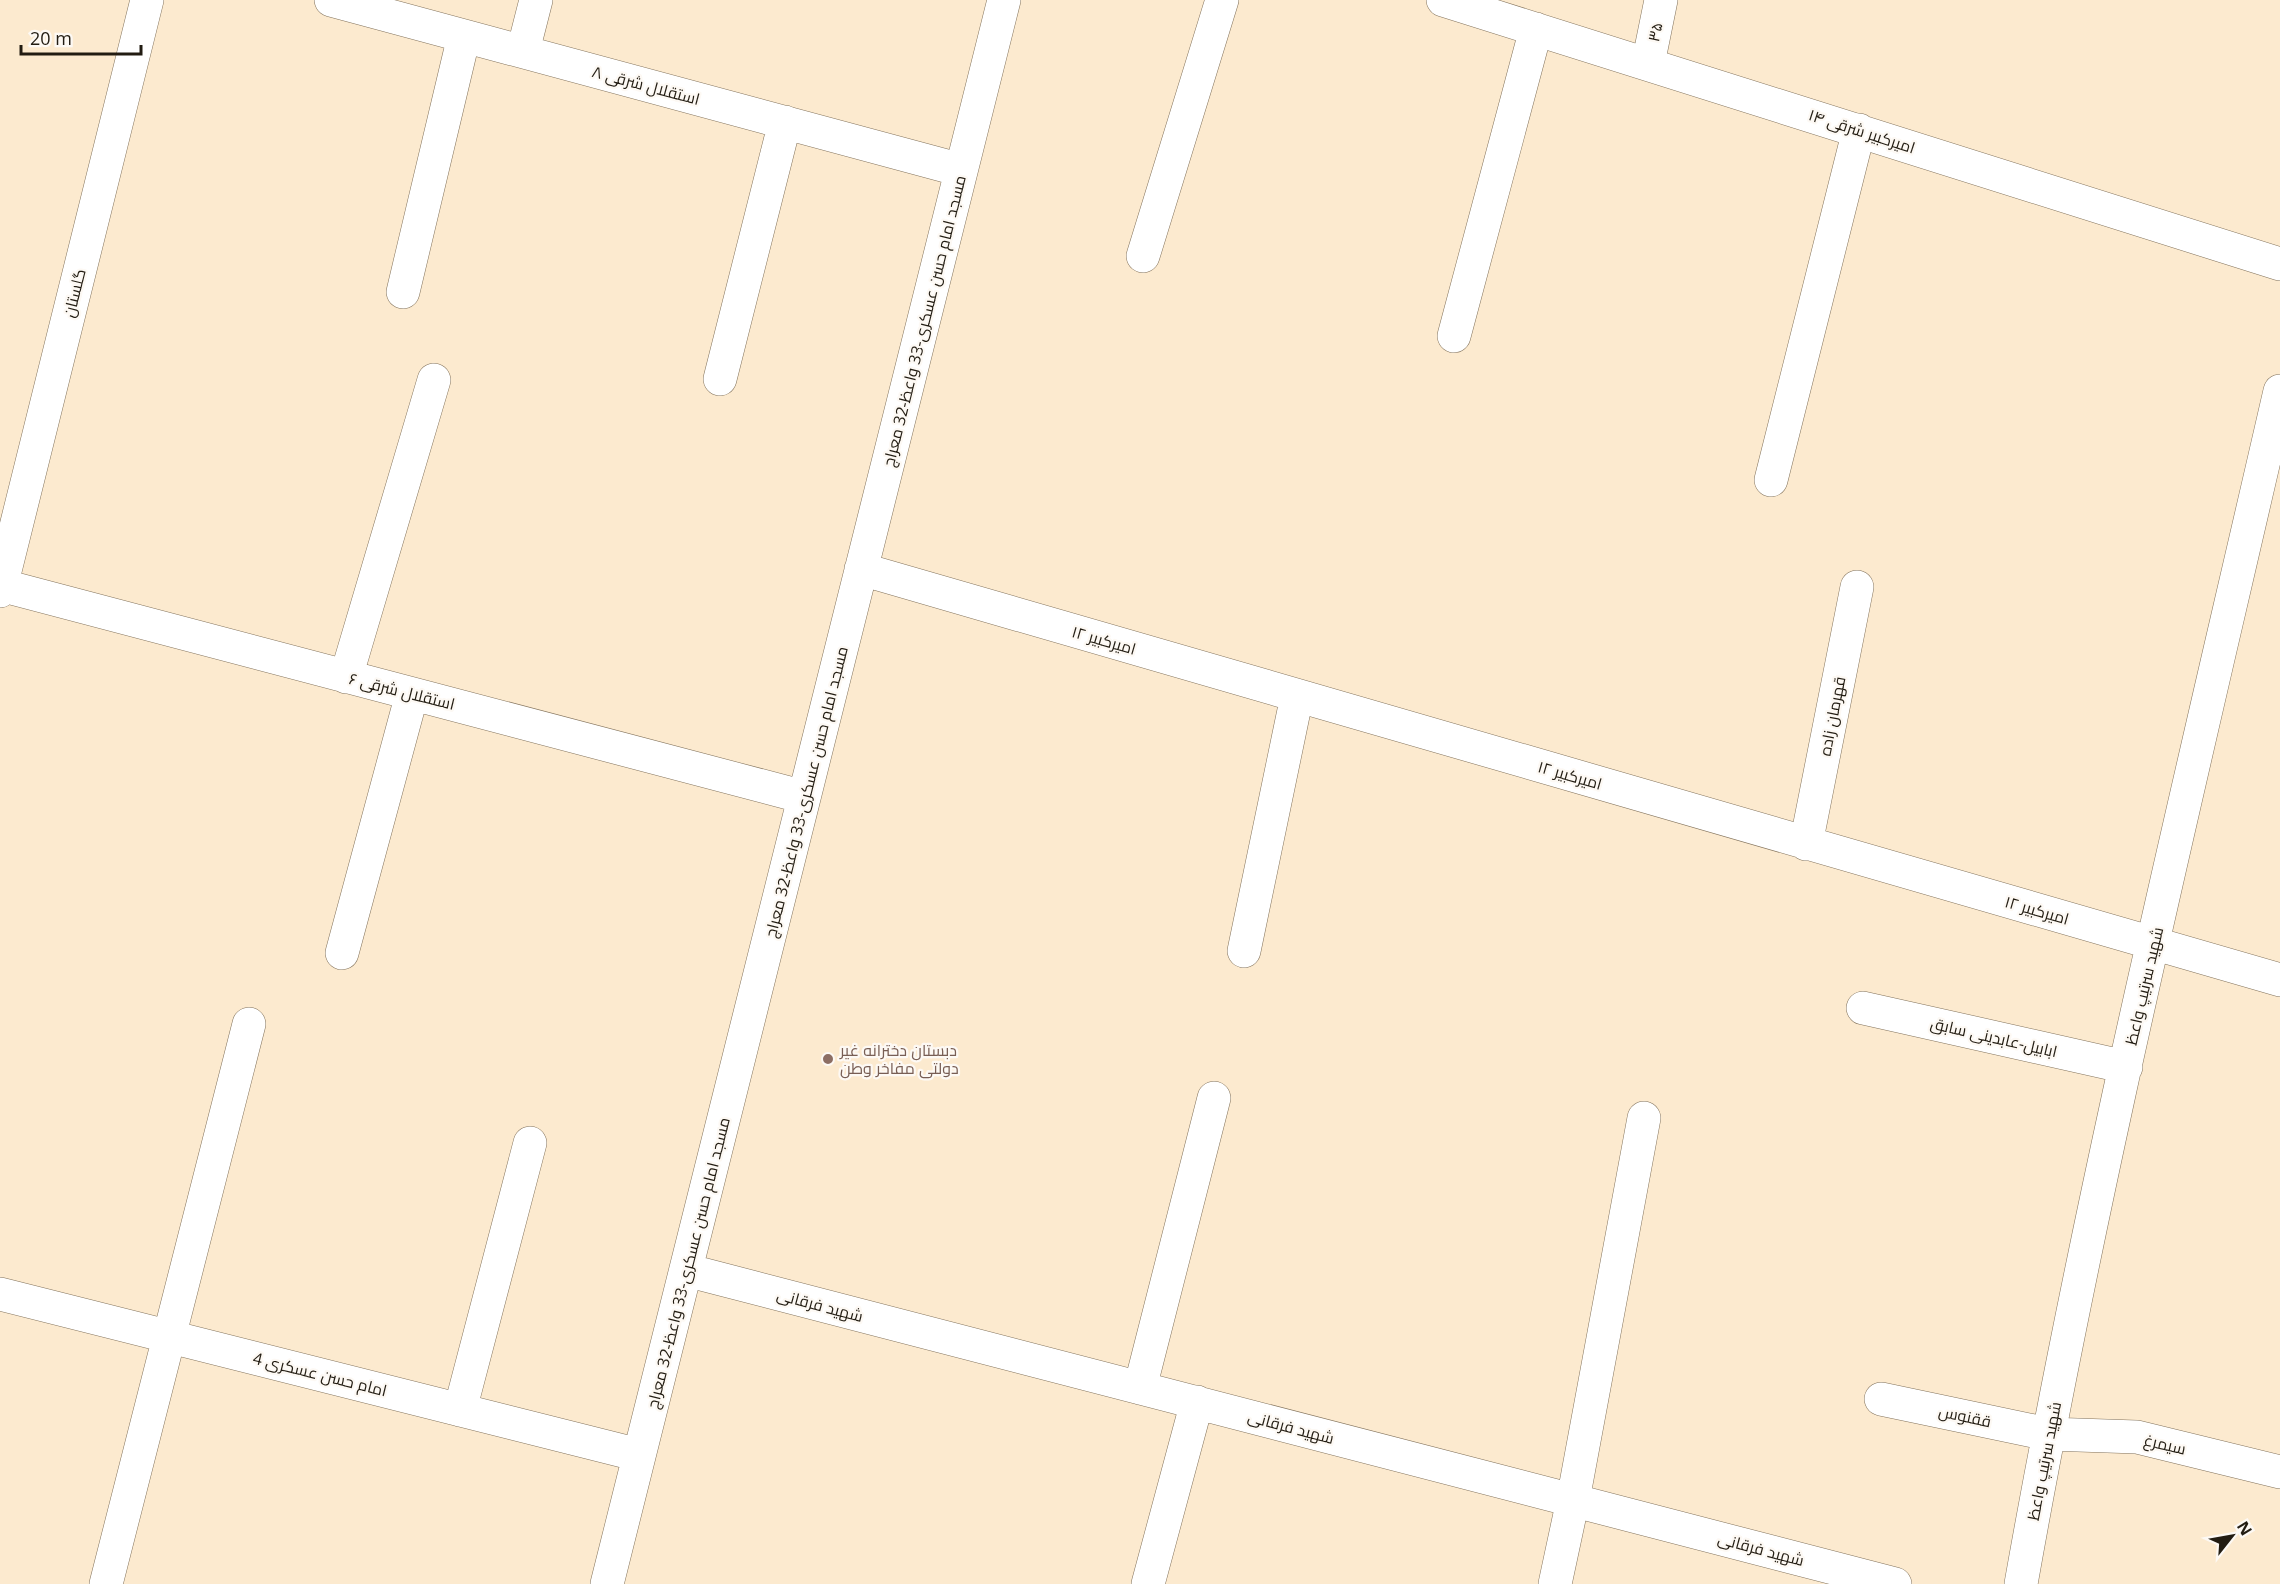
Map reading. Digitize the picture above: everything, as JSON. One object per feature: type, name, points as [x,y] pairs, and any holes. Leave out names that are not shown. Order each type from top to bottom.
[{"type":"street","name":"گلستان","points":[[0,587],[147,0]]},
{"type":"street","name":"استقلال شرقی ۸","points":[[331,0],[961,170]]},
{"type":"street","points":[[523,51],[536,0]]},
{"type":"street","name":"مسجد امام حسن عسکری-33 واعظ-32 معراج","points":[[607,1584],[1004,0]]},
{"type":"street","points":[[1143,256],[1222,0]]},
{"type":"street","name":"۱۴ امیرکبیر شرقی","points":[[1443,0],[2280,264]]},
{"type":"street","name":"۳۵","points":[[1648,64],[1661,0]]},
{"type":"street","points":[[1454,336],[1536,29]]},
{"type":"street","points":[[403,292],[464,36]]},
{"type":"street","points":[[720,379],[785,122]]},
{"type":"street","points":[[1771,480],[1859,130]]},
{"type":"street","points":[[346,677],[434,380]]},
{"type":"street","name":"شهید سرتیپ واعظ","points":[[2021,1584],[2048,1434],[2126,1067],[2280,391]]},
{"type":"street","name":"امیرکبیر ۱۲","points":[[861,569],[2280,980]]},
{"type":"street","name":"استقلال شرقی ۶","points":[[0,587],[804,797]]},
{"type":"street","name":"قهرمان زاده","points":[[1806,844],[1857,587]]},
{"type":"street","points":[[342,953],[412,694]]},
{"type":"street","points":[[1244,951],[1297,696]]},
{"type":"street","name":"ابابیل-عابدینی سابق","points":[[1863,1008],[2126,1067]]},
{"type":"street","points":[[106,1584],[249,1024]]},
{"type":"street","points":[[1140,1388],[1214,1098]]},
{"type":"street","points":[[1555,1584],[1573,1500],[1644,1118]]},
{"type":"street","points":[[460,1410],[530,1143]]},
{"type":"street","name":"شهید فرقانی","points":[[686,1270],[1896,1584]]},
{"type":"street","name":"امام حسن عسکری 4","points":[[0,1293],[639,1455]]},
{"type":"street","name":"ققنوس","points":[[1881,1399],[2048,1434]]},
{"type":"street","points":[[1148,1584],[1197,1402]]},
{"type":"street","name":"سیمرغ","points":[[2048,1434],[2137,1437],[2280,1472]]},
{"type":"place","name":"دبستان دخترانه غیر دولتی مفاخر وطن","points":[[828,1059]]}]
